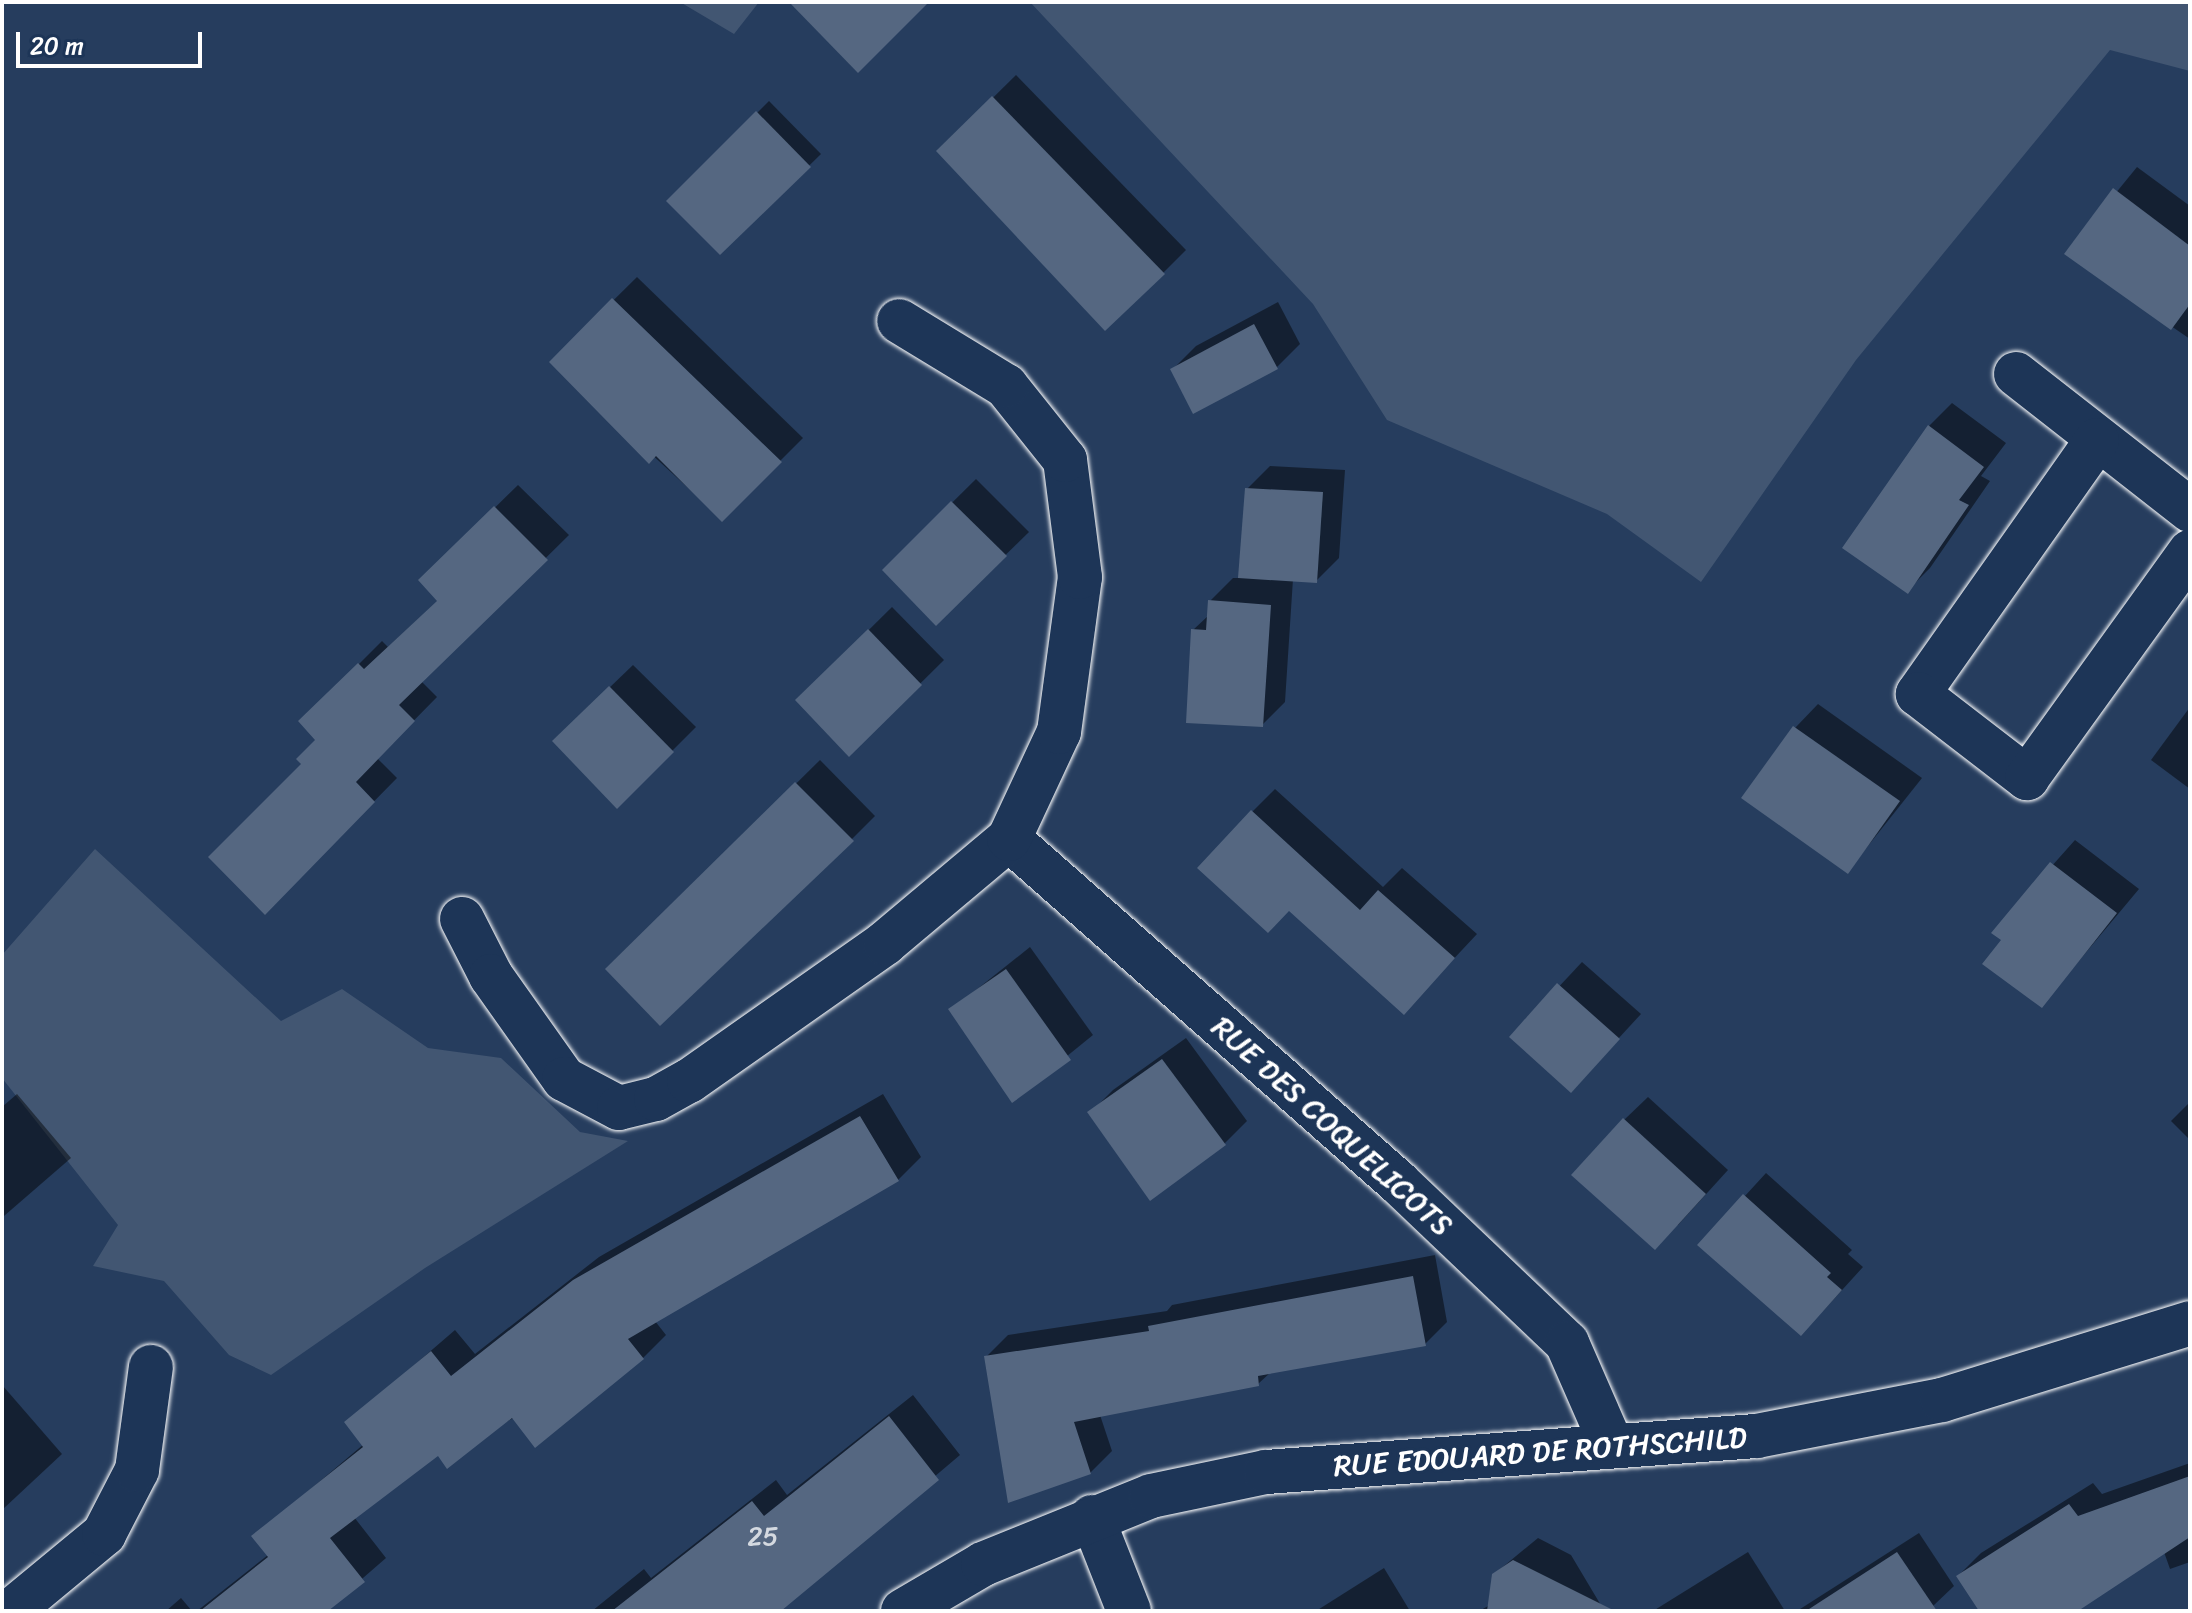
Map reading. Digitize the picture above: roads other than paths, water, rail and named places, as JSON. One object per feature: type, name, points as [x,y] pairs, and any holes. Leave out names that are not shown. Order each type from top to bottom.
[{"type":"street","points":[[462,919],[491,976],[564,1079],[619,1108],[656,1099],[689,1081],[885,943],[1009,839],[1059,732],[1080,577],[1065,460],[1006,386],[899,321]]},
{"type":"street","points":[[2016,374],[2190,510]]},
{"type":"street","points":[[2097,440],[1918,694],[2027,778],[2190,552]]},
{"type":"street","name":"RUE DES COQUELICOTS","points":[[1009,839],[1399,1183],[1567,1343],[1612,1446]]},
{"type":"street","name":"RUE EDOUARD DE ROTHSCHILD","points":[[903,1611],[983,1564],[1092,1517],[1151,1496],[1266,1472],[1757,1436],[1942,1400],[2190,1323]]},
{"type":"street","points":[[11,1611],[104,1534],[137,1470],[151,1367]]},
{"type":"street","points":[[1092,1517],[1129,1611]]}]
